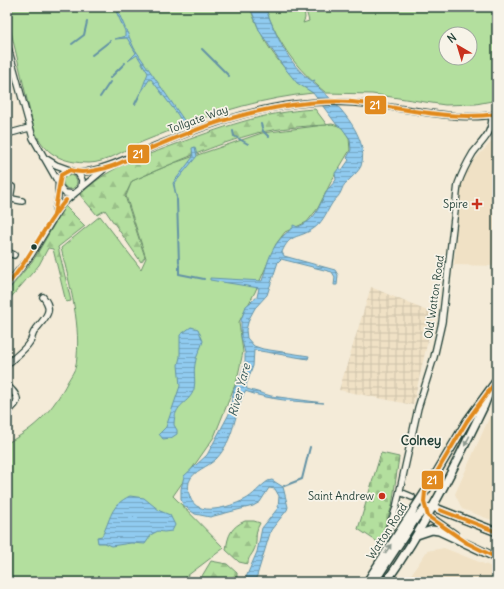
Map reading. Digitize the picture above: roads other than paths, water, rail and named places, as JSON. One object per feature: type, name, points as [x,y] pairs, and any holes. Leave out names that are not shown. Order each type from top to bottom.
[{"type":"main road","name":"Watton Road","points":[[367,582],[425,492],[467,421],[497,380]]},
{"type":"main road","name":"Watton Road","points":[[374,582],[416,518],[426,513],[433,507],[484,406],[490,391]]},
{"type":"main road","name":"Watton Road","points":[[425,492],[426,513]]},
{"type":"main road","points":[[433,507],[497,532]]},
{"type":"main road","points":[[386,582],[417,535],[426,513],[467,543]]},
{"type":"main road","points":[[417,535],[432,530],[438,531],[497,558]]},
{"type":"street","points":[[7,44],[30,128],[43,157],[58,184],[65,193],[74,194]]},
{"type":"street","name":"Tollgate Way","points":[[81,188],[107,168],[158,145],[237,115],[263,109],[314,102],[351,102],[450,115],[494,114]]},
{"type":"street","name":"Old Watton Road","points":[[383,545],[400,492],[418,408],[434,357],[442,322],[458,184],[474,153],[490,132],[494,114]]},
{"type":"street","points":[[7,134],[30,128]]},
{"type":"street","points":[[7,286],[32,255],[62,204],[81,188],[82,180],[78,173],[56,165],[43,157]]},
{"type":"street","name":"Tollgate Way","points":[[78,173],[107,168]]},
{"type":"street","points":[[54,216],[58,197],[58,184],[61,175],[70,170]]},
{"type":"street","points":[[12,187],[9,199],[22,201]]},
{"type":"street","points":[[7,252],[14,255]]},
{"type":"street","points":[[7,365],[28,344],[34,332],[44,322],[48,302],[43,297]]},
{"type":"street","points":[[7,385],[16,394],[18,399],[17,404],[7,412]]},
{"type":"street","points":[[400,492],[412,497]]},
{"type":"water","points":[[114,7],[116,7],[134,48],[186,123],[183,125],[178,115],[151,79],[140,94],[148,73],[137,55],[128,61],[136,53],[127,38],[115,39],[125,36],[125,31]]},
{"type":"water","name":"River Yare","points":[[250,7],[265,7],[278,38],[289,57],[304,74],[312,81],[315,80],[313,83],[331,99],[349,120],[361,143],[363,155],[361,166],[343,186],[340,194],[316,227],[291,239],[282,252],[284,256],[335,270],[338,275],[337,285],[334,285],[335,277],[332,272],[281,259],[278,262],[267,295],[255,308],[249,319],[246,330],[247,338],[254,346],[263,349],[309,356],[308,359],[254,350],[253,366],[246,385],[247,389],[271,396],[324,403],[274,398],[245,391],[241,399],[231,434],[223,450],[214,461],[194,474],[189,482],[188,488],[190,497],[199,507],[206,509],[222,508],[244,500],[268,481],[272,480],[283,487],[288,507],[287,510],[271,530],[255,582],[244,582],[257,552],[262,528],[278,508],[279,496],[275,489],[269,488],[260,502],[253,506],[210,517],[195,514],[183,505],[181,499],[181,489],[184,476],[207,455],[229,414],[234,389],[241,375],[245,361],[245,353],[241,336],[241,320],[246,306],[257,297],[259,288],[210,280],[210,278],[262,281],[272,251],[280,239],[293,228],[293,225],[298,227],[313,217],[327,191],[336,180],[335,173],[339,168],[342,170],[349,160],[347,158],[351,150],[350,139],[342,128],[337,125],[313,93],[297,83],[283,66],[260,32]]},
{"type":"water","points":[[195,147],[197,156],[174,184],[177,200],[173,183],[193,157],[192,148]]},
{"type":"water","points":[[191,327],[198,329],[203,341],[197,355],[194,370],[194,389],[189,398],[176,412],[174,425],[177,430],[177,434],[171,438],[163,439],[159,434],[166,427],[180,386],[178,365],[180,357],[180,335]]},
{"type":"water","points":[[130,496],[144,498],[160,511],[170,515],[175,525],[172,531],[158,531],[152,534],[145,544],[131,543],[111,546],[104,543],[98,543],[97,537],[102,536],[115,508],[123,500]]},
{"type":"waterway","points":[[72,44],[84,35],[87,22]]},
{"type":"waterway","points":[[92,55],[110,41]]},
{"type":"waterway","points":[[202,49],[229,76]]},
{"type":"waterway","points":[[110,78],[125,63]]},
{"type":"waterway","points":[[100,97],[110,82]]},
{"type":"waterway","points":[[135,104],[140,94]]},
{"type":"waterway","points":[[261,124],[263,131],[269,137]]},
{"type":"waterway","points":[[233,131],[234,136],[248,144]]},
{"type":"waterway","points":[[177,200],[179,263]]},
{"type":"waterway","points":[[179,265],[179,274],[204,279]]},
{"type":"waterway","points":[[284,486],[302,479],[310,447]]},
{"type":"place","name":"Spire","points":[[477,204]]},
{"type":"place","name":"Saint Andrew","points":[[382,496]]},
{"type":"district","name":"Colney","points":[[421,440]]}]
